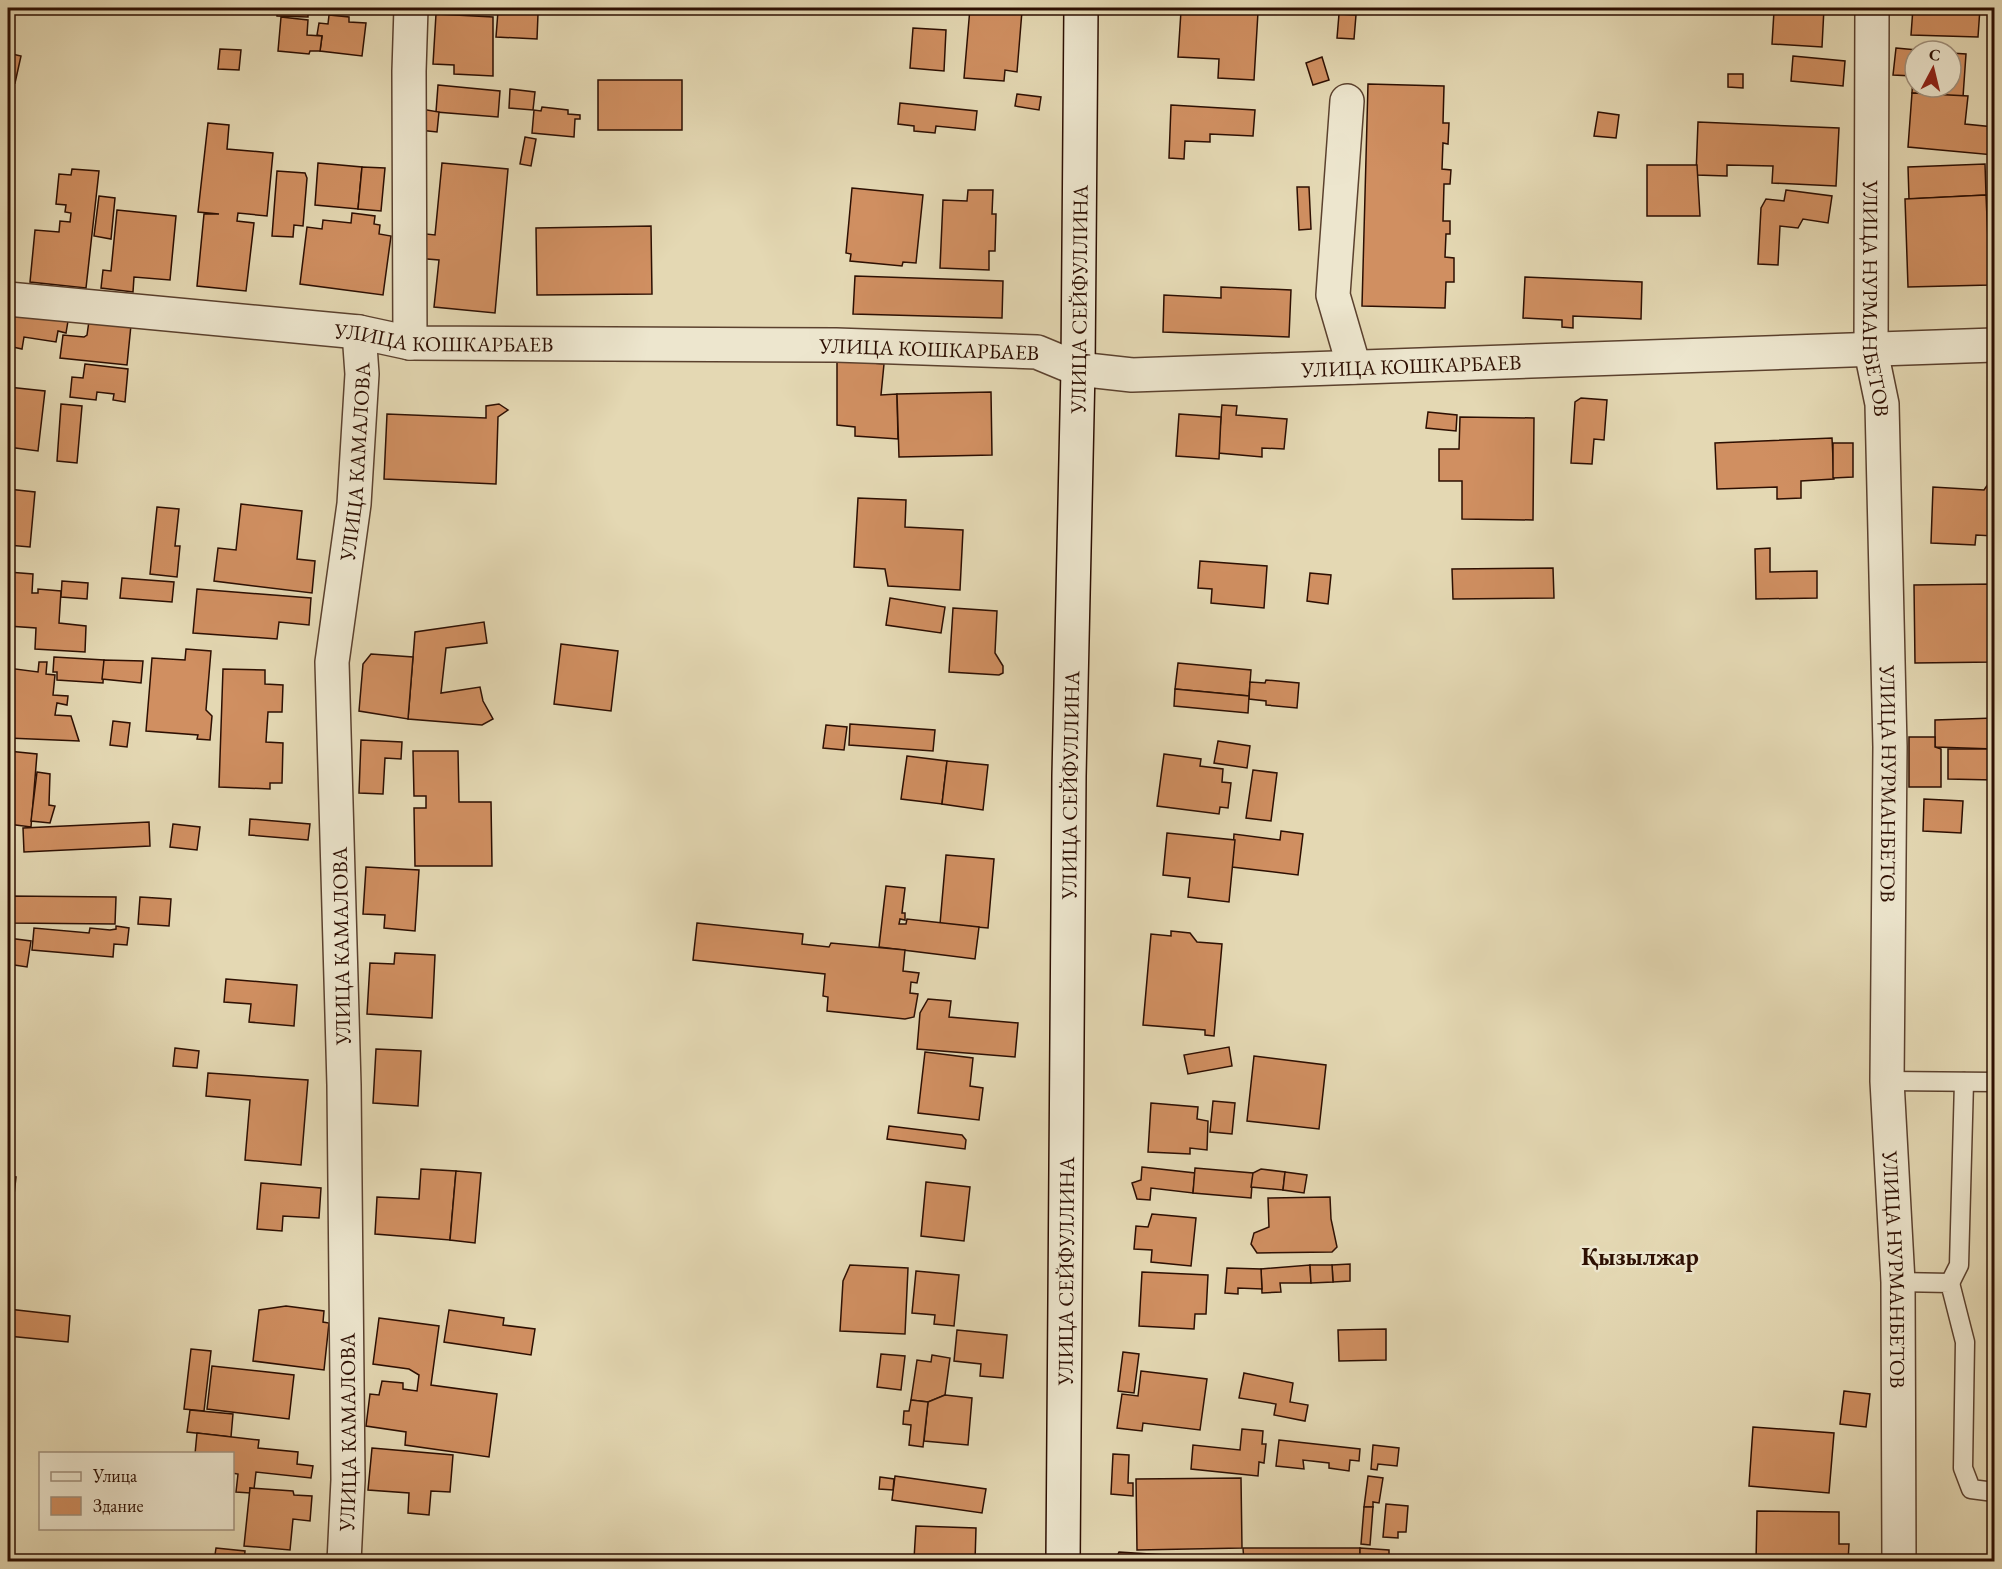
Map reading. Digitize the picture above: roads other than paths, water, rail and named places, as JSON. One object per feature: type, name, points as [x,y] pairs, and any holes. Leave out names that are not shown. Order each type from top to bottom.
[{"type":"street","points":[[410,343],[409,71],[411,8]]},
{"type":"street","name":"УЛИЦА СЕЙФУЛЛИНА","points":[[1063,1562],[1069,776],[1078,369],[1082,8]]},
{"type":"street","name":"УЛИЦА НУРМАНБЕТОВ","points":[[1872,8],[1871,351],[1882,404],[1890,747],[1887,1081],[1898,1282],[1899,1562]]},
{"type":"street","points":[[1347,101],[1333,295],[1354,368]]},
{"type":"street","name":"УЛИЦА КОШКАРБАЕВ","points":[[8,299],[359,332],[410,343],[836,345],[1037,352],[1078,369],[1132,375],[1995,345]]},
{"type":"street","name":"УЛИЦА КАМАЛОВА","points":[[344,1562],[348,1480],[344,1085],[332,662],[354,504],[362,374],[359,332]]},
{"type":"lane","points":[[1887,1081],[1995,1082]]},
{"type":"lane","points":[[1964,1082],[1959,1266],[1950,1283],[1965,1342],[1963,1468],[1971,1489],[1995,1492]]},
{"type":"lane","points":[[1898,1282],[1950,1283]]},
{"type":"district","name":"Қызылжар","points":[[1640,1256]]}]
